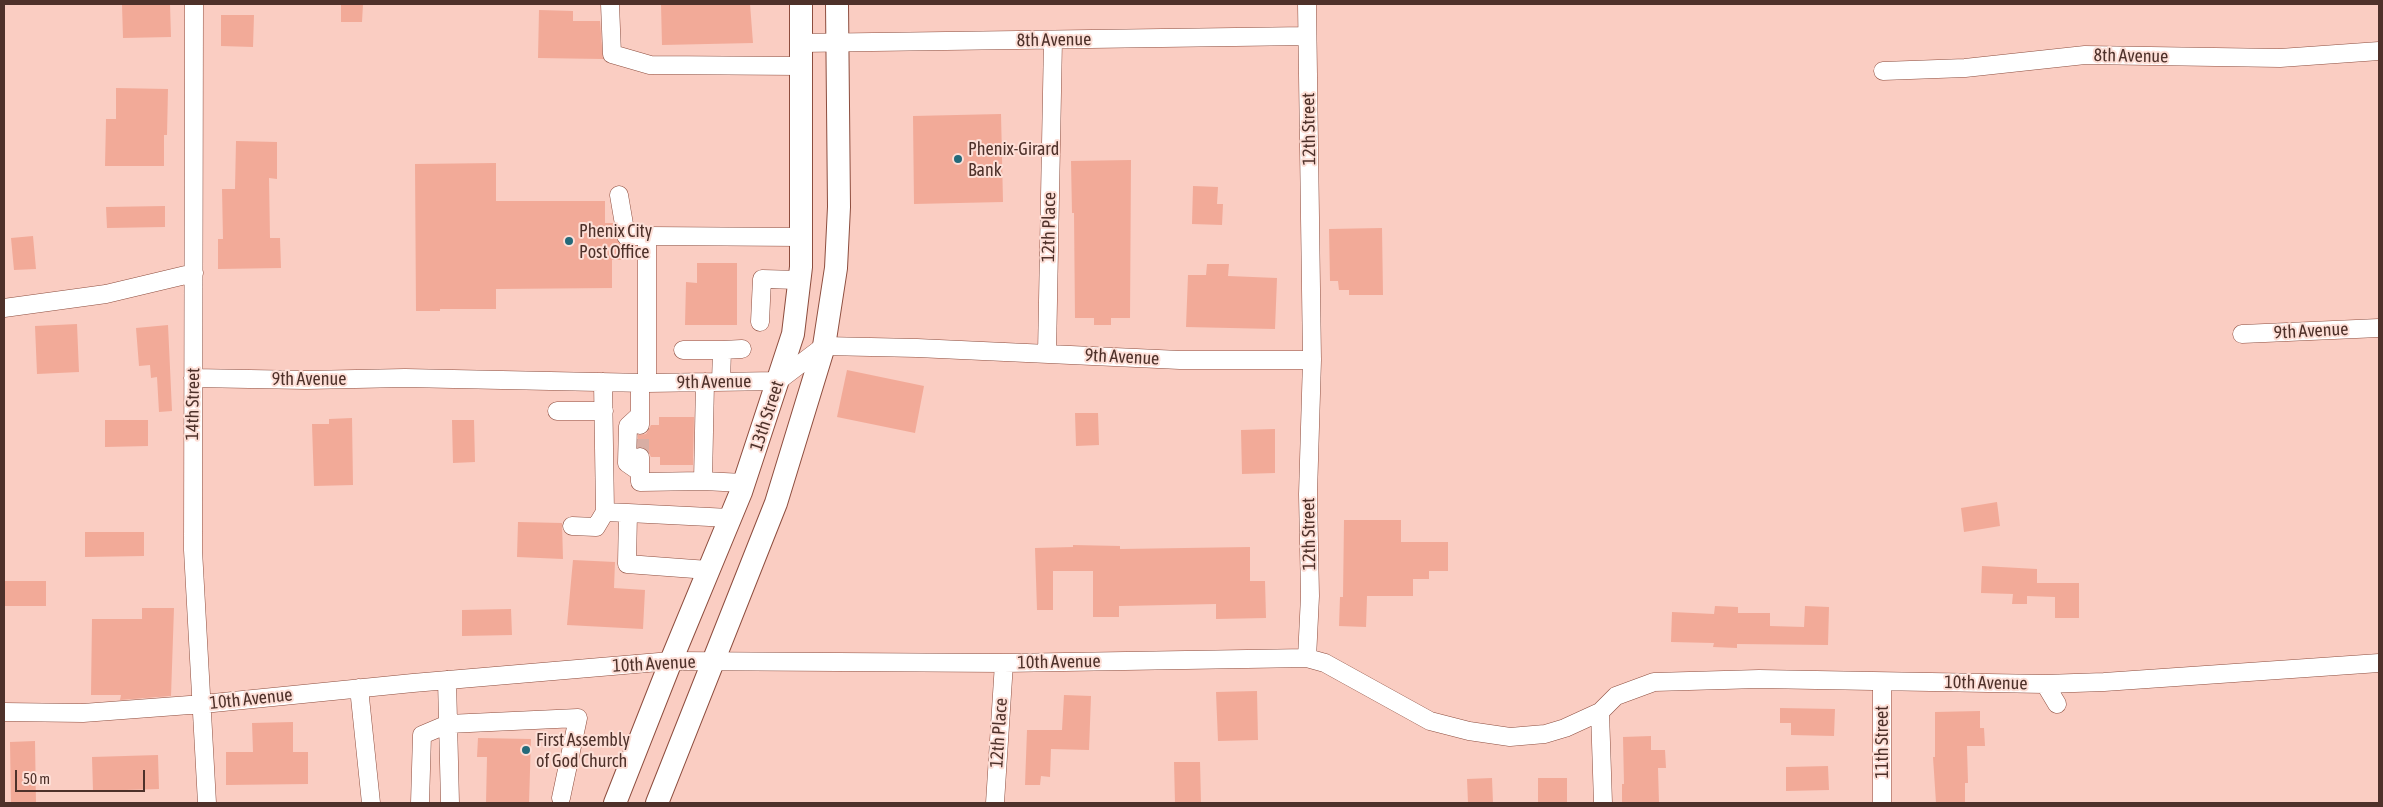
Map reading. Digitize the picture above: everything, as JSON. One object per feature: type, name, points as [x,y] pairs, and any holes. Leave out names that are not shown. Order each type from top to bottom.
[{"type":"main road","name":"13th Street","points":[[615,803],[670,661],[744,483],[793,334],[802,237],[800,4]]},
{"type":"main road","name":"13th Street","points":[[657,803],[776,503],[824,346],[836,268],[838,215],[837,4]]},
{"type":"street","name":"14th Street","points":[[194,4],[193,550],[207,803]]},
{"type":"street","points":[[610,4],[612,54],[650,65],[802,66]]},
{"type":"street","name":"12th Street","points":[[1307,4],[1312,360],[1308,494],[1310,596],[1307,658]]},
{"type":"street","name":"8th Avenue","points":[[801,43],[1307,36]]},
{"type":"street","name":"12th Place","points":[[1047,353],[1053,40]]},
{"type":"street","name":"8th Avenue","points":[[1884,71],[1965,68],[2085,55],[2280,58],[2379,51]]},
{"type":"street","points":[[619,195],[626,236],[802,237]]},
{"type":"street","points":[[647,236],[644,383],[640,420],[628,426],[627,464],[640,465],[640,482],[703,481],[744,483]]},
{"type":"street","points":[[4,308],[106,294],[194,273]]},
{"type":"street","points":[[760,322],[762,279],[799,280]]},
{"type":"street","name":"9th Avenue","points":[[2242,334],[2379,328]]},
{"type":"street","points":[[778,381],[824,346]]},
{"type":"street","name":"9th Avenue","points":[[824,346],[1047,353],[1180,360],[1312,360]]},
{"type":"street","points":[[683,350],[742,349]]},
{"type":"street","points":[[703,481],[713,382],[722,350]]},
{"type":"street","name":"9th Avenue","points":[[193,378],[306,380],[405,378],[644,383],[778,381]]},
{"type":"street","points":[[572,526],[596,527],[605,512],[604,382]]},
{"type":"street","points":[[557,411],[604,411]]},
{"type":"street","points":[[605,512],[730,518]]},
{"type":"street","points":[[628,513],[627,564],[708,570]]},
{"type":"street","points":[[1307,658],[1326,664],[1362,682],[1430,721],[1469,731],[1510,737],[1545,734],[1565,728],[1600,712],[1603,803]]},
{"type":"street","name":"10th Avenue","points":[[4,712],[84,713],[203,704],[359,688],[670,661],[1004,664],[1307,658]]},
{"type":"street","name":"10th Avenue","points":[[1600,712],[1616,696],[1654,682],[1742,679],[2045,684],[2379,663]]},
{"type":"street","name":"12th Place","points":[[995,803],[1004,664]]},
{"type":"street","points":[[448,680],[450,803]]},
{"type":"street","name":"11th Street","points":[[1882,682],[1882,803]]},
{"type":"street","points":[[2045,684],[2057,704]]},
{"type":"street","points":[[359,688],[371,803]]},
{"type":"street","points":[[420,803],[422,736],[448,724],[578,718],[561,798]]},
{"type":"building","points":[[122,4],[170,4],[171,37],[123,38]]},
{"type":"building","points":[[341,4],[363,4],[362,22],[341,22]]},
{"type":"building","points":[[661,4],[750,4],[753,43],[662,45]]},
{"type":"building","points":[[539,10],[573,11],[573,21],[600,21],[603,59],[538,58]]},
{"type":"building","points":[[221,15],[254,15],[253,47],[221,46]]},
{"type":"building","points":[[116,88],[168,89],[167,135],[164,135],[164,166],[105,166],[106,119],[116,119]]},
{"type":"building","name":"Phenix-Girard Bank","points":[[1001,114],[1003,202],[914,204],[913,116]]},
{"type":"building","points":[[236,141],[277,142],[277,179],[269,178],[270,238],[280,238],[281,268],[218,269],[218,239],[223,239],[222,189],[235,189]]},
{"type":"building","points":[[1131,160],[1130,318],[1111,318],[1111,325],[1094,325],[1094,318],[1075,318],[1074,213],[1072,213],[1071,161]]},
{"type":"building","points":[[496,163],[496,201],[605,201],[605,223],[613,223],[616,238],[622,246],[622,260],[612,260],[612,288],[496,289],[496,309],[416,311],[415,164]]},
{"type":"building","points":[[1193,186],[1218,187],[1217,204],[1223,204],[1222,225],[1192,224]]},
{"type":"building","points":[[165,206],[165,227],[107,228],[106,207]]},
{"type":"building","points":[[1382,228],[1383,295],[1349,295],[1349,290],[1339,290],[1338,281],[1330,281],[1329,229]]},
{"type":"building","points":[[33,236],[36,269],[14,270],[11,238]]},
{"type":"building","points":[[697,263],[737,263],[737,325],[685,325],[686,282],[697,283]]},
{"type":"building","points":[[1207,264],[1229,264],[1228,276],[1277,278],[1275,329],[1186,327],[1188,275],[1206,275]]},
{"type":"building","points":[[77,324],[79,372],[37,374],[35,326]]},
{"type":"building","points":[[168,325],[172,411],[159,412],[157,377],[151,378],[150,365],[139,366],[136,328]]},
{"type":"building","points":[[847,370],[924,386],[915,433],[837,417]]},
{"type":"building","points":[[1075,413],[1098,413],[1099,445],[1076,446]]},
{"type":"building","points":[[659,417],[694,417],[693,465],[660,465],[660,457],[651,457],[646,448],[638,447],[638,435],[646,434],[651,425],[659,425]]},
{"type":"building","points":[[352,418],[353,485],[314,486],[312,424],[329,424],[329,419]]},
{"type":"building","points":[[105,420],[148,420],[148,446],[105,447]]},
{"type":"building","points":[[452,420],[474,420],[475,462],[453,463]]},
{"type":"building","points":[[1275,429],[1275,473],[1242,474],[1241,430]]},
{"type":"building","points":[[1997,502],[2000,526],[1964,532],[1961,508]]},
{"type":"building","points":[[1344,520],[1401,520],[1401,542],[1448,542],[1448,571],[1429,571],[1429,579],[1413,579],[1413,596],[1367,596],[1366,627],[1339,626],[1340,597],[1343,597]]},
{"type":"building","points":[[518,522],[562,523],[563,559],[517,557]]},
{"type":"building","points":[[85,532],[144,532],[144,556],[85,557]]},
{"type":"building","points":[[1073,545],[1120,546],[1120,549],[1250,547],[1250,581],[1265,581],[1266,618],[1216,619],[1216,604],[1119,606],[1119,617],[1093,617],[1093,571],[1053,571],[1053,610],[1037,610],[1035,548],[1073,547]]},
{"type":"building","points":[[573,560],[615,562],[614,588],[645,590],[643,629],[567,625]]},
{"type":"building","points":[[1982,566],[2037,569],[2037,583],[2079,583],[2079,618],[2055,618],[2055,597],[2027,596],[2027,604],[2012,604],[2013,594],[1981,593]]},
{"type":"building","points":[[4,581],[46,581],[46,606],[4,606]]},
{"type":"building","points":[[1715,606],[1738,607],[1738,613],[1770,613],[1770,626],[1804,627],[1805,606],[1829,607],[1828,645],[1737,644],[1737,648],[1713,647],[1714,643],[1671,642],[1672,612],[1714,614]]},
{"type":"building","points":[[142,608],[174,608],[171,696],[120,700],[121,695],[91,695],[92,619],[142,619]]},
{"type":"building","points":[[511,609],[512,635],[462,636],[462,610]]},
{"type":"building","points":[[1257,691],[1258,740],[1218,741],[1216,692]]},
{"type":"building","points":[[1064,695],[1091,696],[1089,750],[1051,749],[1050,777],[1041,776],[1040,785],[1025,785],[1027,730],[1062,730]]},
{"type":"building","points":[[1780,708],[1835,709],[1834,736],[1791,735],[1791,723],[1780,723]]},
{"type":"building","points":[[1980,711],[1980,728],[1984,728],[1985,746],[1967,746],[1968,783],[1965,783],[1965,803],[1936,803],[1933,757],[1935,757],[1935,712]]},
{"type":"building","points":[[293,722],[293,752],[308,752],[308,784],[226,785],[226,752],[253,752],[252,723]]},
{"type":"building","points":[[1651,736],[1651,750],[1665,750],[1666,768],[1658,768],[1659,803],[1622,803],[1622,784],[1624,784],[1623,737]]},
{"type":"building","points":[[478,738],[531,739],[529,803],[486,803],[487,757],[477,757]]},
{"type":"building","points":[[35,741],[36,803],[11,803],[10,742]]},
{"type":"building","points":[[158,755],[159,789],[93,791],[92,757]]},
{"type":"building","points":[[1174,762],[1200,762],[1201,803],[1175,803]]},
{"type":"building","points":[[1828,766],[1829,790],[1786,791],[1786,767]]},
{"type":"building","points":[[1492,778],[1493,803],[1468,803],[1467,779]]},
{"type":"building","points":[[1538,778],[1567,778],[1567,803],[1538,803]]},
{"type":"tunnel","points":[[640,425],[640,457]]},
{"type":"place","name":"Phenix-Girard Bank","points":[[958,159]]},
{"type":"place","name":"Phenix City Post Office","points":[[569,241]]},
{"type":"place","name":"First Assembly of God Church","points":[[526,750]]}]
